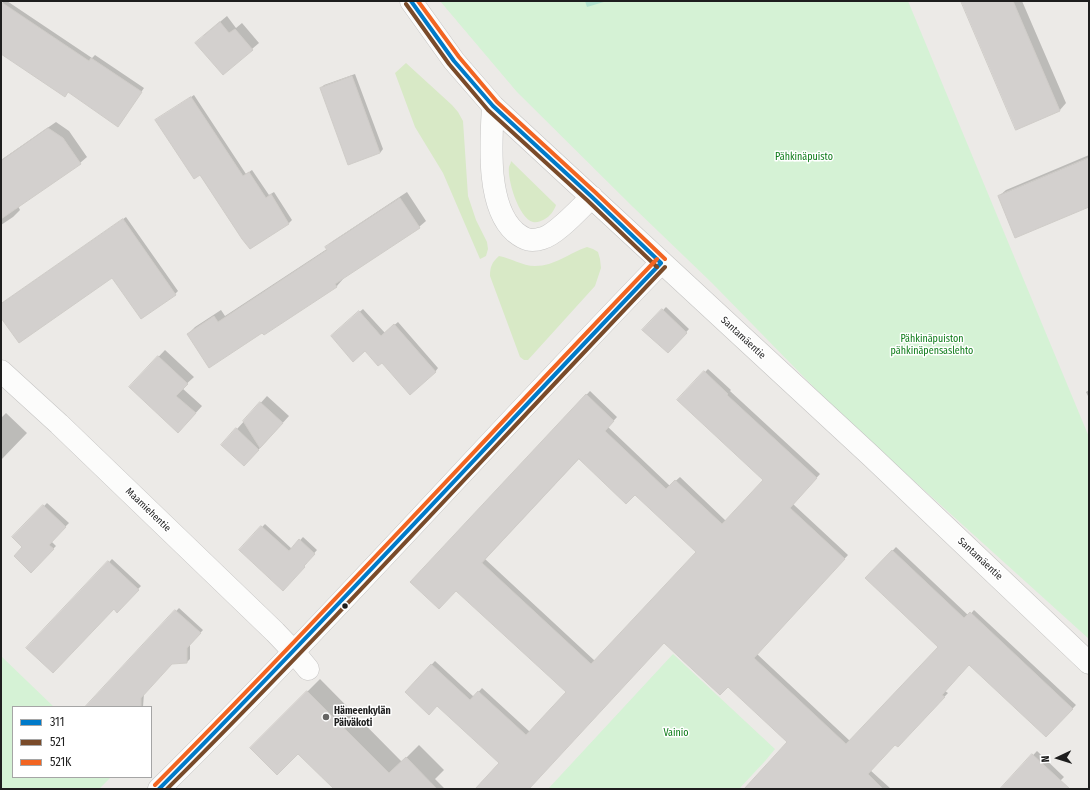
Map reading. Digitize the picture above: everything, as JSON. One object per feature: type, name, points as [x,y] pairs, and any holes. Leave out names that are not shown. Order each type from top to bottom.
[{"type":"street","name":"Santamäentie","points":[[411,1],[454,61],[493,106],[870,456],[1089,663]]},
{"type":"street","points":[[493,106],[491,137],[492,178],[496,198],[509,227],[520,236],[531,241],[544,238],[554,233],[592,197]]},
{"type":"street","points":[[158,789],[294,652],[574,353],[661,263]]},
{"type":"street","name":"Maamiehentie","points":[[1,371],[59,424],[275,632],[308,669]]},
{"type":"green space","name":"Pähkinäpuiston pähkinäpensaslehto","points":[[440,1],[908,1],[1089,437],[1089,639],[840,414],[712,283],[517,92]]},
{"type":"green space","points":[[585,1],[607,1],[587,7]]},
{"type":"green space","points":[[406,63],[452,105],[463,121],[468,196],[476,220],[487,242],[488,249],[486,256],[480,259],[443,173],[415,127],[395,73]]},
{"type":"green space","points":[[511,161],[556,205],[552,213],[545,219],[538,222],[533,222],[523,214],[512,189],[509,173]]},
{"type":"green space","points":[[587,247],[598,252],[600,259],[601,268],[595,286],[528,360],[524,360],[520,357],[490,276],[493,263],[499,256],[530,266],[549,264]]},
{"type":"green space","name":"Vainio","points":[[673,654],[775,749],[766,760],[739,789],[548,789]]},
{"type":"green space","points":[[1,656],[53,706],[12,706],[12,778],[110,778],[99,789],[1,789]]},
{"type":"building","points":[[961,1],[1013,1],[1060,111],[1016,130]]},
{"type":"building","points":[[1,2],[89,61],[91,58],[142,92],[118,127],[68,92],[65,97],[1,54]]},
{"type":"building","points":[[220,22],[229,33],[235,29],[253,50],[223,75],[195,43]]},
{"type":"building","points":[[352,76],[380,153],[348,165],[320,88]]},
{"type":"building","points":[[191,97],[243,176],[249,172],[266,198],[271,194],[289,224],[250,249],[200,175],[194,179],[155,120]]},
{"type":"building","points":[[48,128],[63,138],[81,164],[1,219],[1,161]]},
{"type":"building","points":[[1089,158],[1089,207],[1015,238],[998,196]]},
{"type":"building","points":[[400,198],[420,228],[335,284],[337,287],[264,335],[262,333],[209,368],[187,334],[214,316],[218,322],[327,250],[325,247]]},
{"type":"building","points":[[123,219],[176,295],[141,319],[112,278],[19,343],[1,318],[1,304]]},
{"type":"building","points":[[662,309],[687,333],[668,353],[642,330]]},
{"type":"building","points":[[359,311],[381,336],[394,324],[436,372],[410,395],[382,363],[378,366],[365,351],[353,362],[331,336]]},
{"type":"building","points":[[158,356],[188,384],[176,396],[196,413],[178,433],[129,387]]},
{"type":"building","points":[[704,371],[728,394],[727,395],[817,478],[790,508],[845,559],[754,658],[846,744],[938,647],[865,578],[892,550],[964,618],[970,612],[1073,709],[1046,737],[969,665],[942,695],[945,697],[898,747],[895,745],[868,774],[883,789],[744,789],[787,742],[728,687],[720,695],[664,643],[529,789],[475,789],[499,763],[437,706],[429,715],[405,692],[431,664],[470,700],[478,691],[526,735],[566,692],[456,591],[439,609],[410,582],[586,394],[614,421],[605,431],[666,489],[675,480],[722,524],[763,480],[677,400]],"holes":[[[579,459],[626,504],[635,495],[696,552],[591,664],[482,563]]]},
{"type":"building","points":[[260,402],[283,423],[260,448],[243,421]]},
{"type":"building","points":[[236,428],[259,450],[244,466],[221,445]]},
{"type":"building","points":[[43,505],[66,527],[49,545],[54,549],[31,573],[14,556],[22,547],[12,537]]},
{"type":"building","points":[[261,526],[289,551],[299,539],[315,554],[283,591],[239,550]]},
{"type":"building","points":[[108,561],[139,590],[117,613],[114,609],[53,673],[26,648]]},
{"type":"building","points":[[175,610],[201,633],[187,648],[187,663],[172,664],[141,698],[141,706],[86,706]]},
{"type":"building","points":[[307,691],[389,773],[406,757],[437,789],[334,789],[298,754],[277,775],[250,748]]},
{"type":"building","points":[[1032,754],[1070,789],[1000,789]]},
{"type":"transit line","name":"311","points":[[411,1],[454,61],[493,106],[661,263]]},
{"type":"transit line","name":"521K","points":[[418,1],[459,57],[497,102],[665,259]]},
{"type":"transit line","name":"521","points":[[406,4],[449,64],[488,110],[588,201],[657,267]]},
{"type":"transit line","name":"521K","points":[[155,785],[345,589],[657,259]]},
{"type":"transit line","name":"311","points":[[159,789],[349,593],[661,263]]},
{"type":"transit line","name":"521","points":[[167,789],[356,595],[665,267]]},
{"type":"place","name":"Hämeenkylän Päiväkoti","points":[[326,717]]},
{"type":"park label","name":"Pähkinäpuisto","points":[[804,157]]}]
